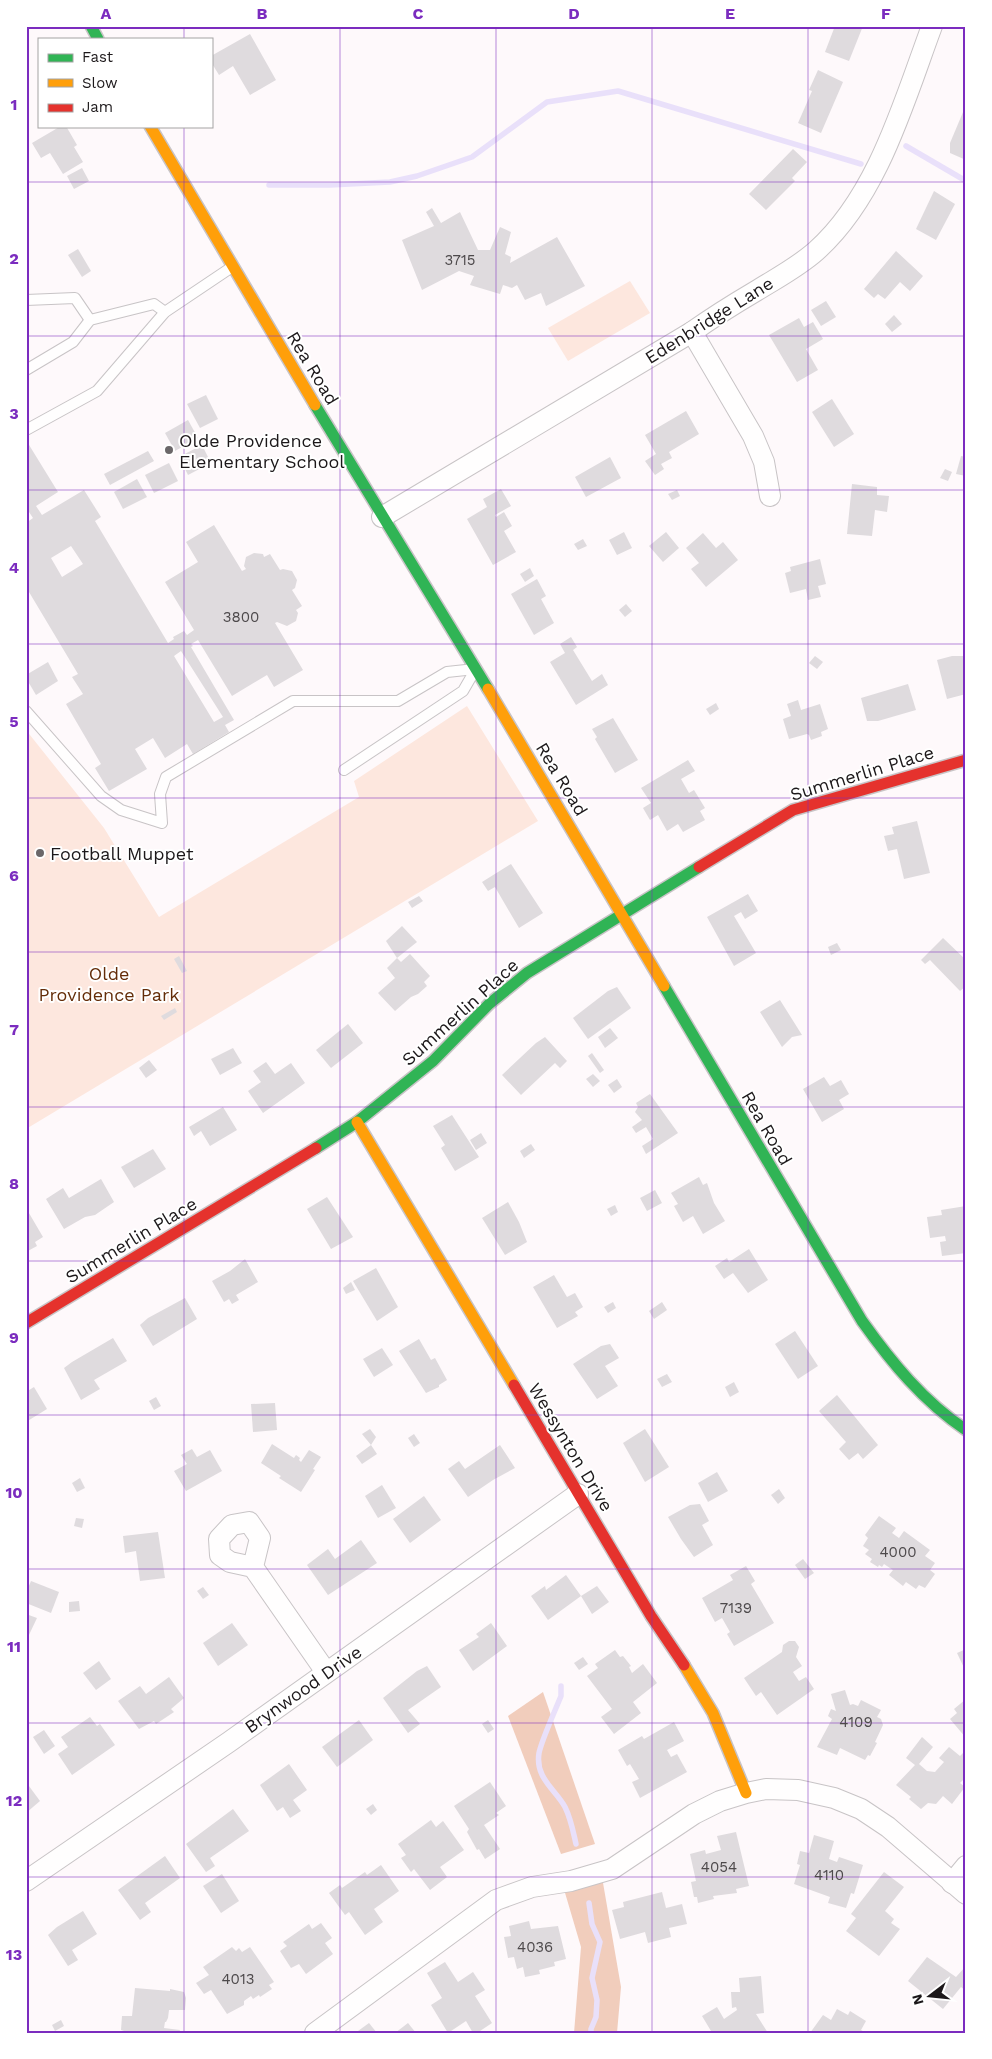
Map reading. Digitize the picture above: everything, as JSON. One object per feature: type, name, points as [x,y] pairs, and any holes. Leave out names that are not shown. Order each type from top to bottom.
[{"type":"street","points":[[91,26],[97,38]]},
{"type":"street","name":"Edenbridge Lane","points":[[382,517],[692,332],[722,310],[795,268],[816,251],[835,232],[852,210],[875,169],[893,131],[932,26]]},
{"type":"street","name":"Rea Road","points":[[151,128],[382,517],[476,669],[622,914],[850,1303],[882,1350],[908,1382],[931,1405],[966,1430]]},
{"type":"street","points":[[692,332],[753,436],[764,462],[770,496]]},
{"type":"street","name":"Summerlin Place","points":[[26,1323],[284,1169],[357,1122],[433,1061],[489,1004],[527,973],[793,810],[966,760]]},
{"type":"street","name":"Wessynton Drive","points":[[357,1122],[578,1494],[714,1713],[746,1793]]},
{"type":"street","name":"Brynwood Drive","points":[[26,1882],[578,1494]]},
{"type":"street","points":[[253,1567],[326,1672]]},
{"type":"street","points":[[315,2033],[496,1900],[532,1887],[571,1881],[612,1869],[694,1814],[746,1793],[766,1789],[798,1790],[834,1798],[861,1809],[888,1827],[959,1888],[966,1866]]},
{"type":"lane","points":[[26,430],[97,391],[165,312],[233,266]]},
{"type":"lane","points":[[26,300],[75,298],[90,320]]},
{"type":"lane","points":[[26,370],[72,342],[90,320],[154,304],[165,312]]},
{"type":"lane","points":[[26,711],[101,796],[121,810],[162,823],[160,794],[166,777],[293,701],[398,701],[447,672],[476,669]]},
{"type":"lane","points":[[344,770],[463,691],[476,669]]},
{"type":"green space","points":[[630,281],[650,313],[568,361],[548,328]]},
{"type":"green space","name":"Olde Providence Park","points":[[467,706],[538,821],[26,1129],[26,730],[104,828],[159,917],[359,797],[354,781]]},
{"type":"shaded area","points":[[543,1692],[595,1844],[561,1854],[508,1716]]},
{"type":"shaded area","points":[[602,1877],[621,1987],[617,2033],[574,2033],[581,1947],[563,1886]]},
{"type":"building","points":[[835,26],[863,26],[849,61],[825,52]]},
{"type":"building","points":[[250,34],[276,80],[250,95],[233,66],[219,75],[212,64],[212,55]]},
{"type":"building","points":[[818,70],[843,82],[821,133],[798,123],[812,91],[809,90]]},
{"type":"building","points":[[966,105],[966,160],[950,153],[950,143]]},
{"type":"building","points":[[58,128],[67,128],[77,145],[74,147],[83,162],[63,174],[50,153],[41,158],[32,143]]},
{"type":"building","points":[[793,149],[807,162],[792,178],[795,181],[766,210],[749,194]]},
{"type":"building","points":[[82,168],[89,181],[74,189],[67,176]]},
{"type":"building","points":[[934,191],[955,204],[936,240],[916,229]]},
{"type":"building","points":[[432,208],[441,223],[460,212],[478,250],[490,250],[500,227],[511,232],[505,254],[511,257],[510,263],[557,237],[585,286],[546,306],[541,293],[525,300],[517,285],[512,288],[503,285],[500,294],[470,285],[474,276],[459,271],[422,290],[402,240],[434,226],[426,212]]},
{"type":"building","points":[[78,249],[91,271],[82,277],[68,255]]},
{"type":"building","points":[[896,251],[923,276],[910,291],[900,282],[885,299],[878,294],[874,298],[864,289]]},
{"type":"building","points":[[826,301],[836,317],[821,326],[811,310]]},
{"type":"building","points":[[894,315],[902,324],[892,332],[885,324]]},
{"type":"building","points":[[799,318],[804,327],[813,322],[823,339],[806,349],[818,370],[797,382],[769,335]]},
{"type":"building","points":[[206,395],[218,419],[200,428],[187,404]]},
{"type":"building","points":[[832,399],[854,434],[834,447],[812,412]]},
{"type":"building","points":[[686,411],[699,434],[669,452],[672,458],[661,464],[664,469],[655,475],[645,461],[656,454],[645,435]]},
{"type":"building","points":[[188,420],[198,438],[175,451],[165,433]]},
{"type":"building","points":[[26,440],[58,492],[36,506],[42,515],[84,490],[101,517],[95,521],[168,643],[174,639],[173,637],[184,631],[187,635],[194,630],[165,582],[198,562],[186,542],[214,525],[242,571],[246,569],[244,566],[246,557],[254,553],[263,554],[264,557],[270,554],[280,570],[292,571],[297,580],[295,588],[292,590],[302,606],[296,610],[298,613],[296,621],[287,626],[275,623],[303,670],[274,687],[267,675],[232,696],[198,640],[191,644],[234,720],[225,725],[229,732],[193,754],[187,744],[165,758],[153,738],[135,749],[147,769],[109,791],[95,768],[101,764],[66,704],[83,694],[72,677],[78,674],[29,592],[26,594],[26,523],[33,518],[29,512],[26,513]],"holes":[[[71,546],[83,564],[62,577],[51,558]],[[181,651],[223,717],[214,722],[174,656]]]},
{"type":"building","points":[[202,445],[211,463],[188,475],[179,457]]},
{"type":"building","points":[[148,451],[154,461],[110,485],[104,474]]},
{"type":"building","points":[[961,456],[966,457],[966,476],[956,474]]},
{"type":"building","points":[[610,457],[621,478],[586,497],[575,477]]},
{"type":"building","points":[[169,463],[178,481],[154,493],[145,475]]},
{"type":"building","points":[[945,469],[952,472],[948,481],[940,478]]},
{"type":"building","points":[[137,479],[147,497],[123,509],[114,492]]},
{"type":"building","points":[[852,484],[877,487],[877,495],[889,496],[887,512],[875,510],[872,536],[847,534]]},
{"type":"building","points":[[501,489],[511,506],[495,515],[496,517],[504,512],[512,526],[504,531],[516,552],[493,565],[467,519],[487,507],[483,499]]},
{"type":"building","points":[[677,490],[680,496],[672,500],[668,494]]},
{"type":"building","points":[[624,532],[632,548],[617,555],[609,540]]},
{"type":"building","points":[[666,532],[679,548],[663,562],[649,546]]},
{"type":"building","points":[[703,533],[716,548],[723,542],[738,560],[706,587],[691,569],[699,563],[686,548]]},
{"type":"building","points":[[583,539],[587,546],[578,550],[574,544]]},
{"type":"building","points":[[820,559],[826,584],[818,586],[821,597],[808,600],[806,589],[790,593],[785,573],[791,571],[790,567]]},
{"type":"building","points":[[530,568],[534,576],[525,582],[520,574]]},
{"type":"building","points":[[537,579],[546,596],[541,599],[554,623],[534,635],[511,594]]},
{"type":"building","points":[[626,604],[632,611],[625,617],[619,610]]},
{"type":"building","points":[[571,637],[577,647],[573,650],[592,681],[602,674],[608,685],[576,705],[550,662],[565,653],[560,644]]},
{"type":"building","points":[[815,656],[823,662],[817,669],[809,663]]},
{"type":"building","points":[[952,656],[965,656],[966,694],[947,699],[937,660]]},
{"type":"building","points":[[48,662],[58,681],[36,695],[26,675]]},
{"type":"building","points":[[908,684],[916,710],[878,721],[867,721],[861,698]]},
{"type":"building","points":[[798,700],[801,710],[820,704],[828,729],[821,732],[822,736],[811,740],[807,734],[789,739],[783,719],[791,716],[787,704]]},
{"type":"building","points":[[716,703],[719,709],[710,715],[706,709]]},
{"type":"building","points":[[613,718],[638,760],[615,773],[595,739],[597,737],[592,729]]},
{"type":"building","points":[[688,760],[695,771],[681,779],[689,793],[694,790],[705,808],[700,811],[705,820],[683,832],[678,824],[667,831],[658,815],[650,820],[643,808],[651,803],[641,788]]},
{"type":"building","points":[[917,821],[930,873],[904,879],[897,849],[888,851],[884,836],[894,834],[892,827]]},
{"type":"building","points":[[511,864],[543,913],[519,928],[495,887],[488,891],[482,882]]},
{"type":"building","points":[[748,894],[758,911],[745,919],[741,912],[734,916],[756,953],[734,966],[707,917]]},
{"type":"building","points":[[419,896],[423,901],[412,908],[408,902]]},
{"type":"building","points":[[402,926],[417,942],[397,958],[386,941]]},
{"type":"building","points":[[943,938],[966,960],[966,986],[960,991],[930,960],[925,964],[921,960]]},
{"type":"building","points":[[837,943],[841,950],[831,955],[828,947]]},
{"type":"building","points":[[410,954],[430,976],[424,982],[427,986],[395,1011],[378,993],[395,978],[387,968],[397,958],[401,962]]},
{"type":"building","points":[[179,956],[187,971],[182,973],[174,959]]},
{"type":"building","points":[[617,987],[631,1008],[588,1039],[573,1018],[608,991]]},
{"type":"building","points":[[780,1000],[802,1035],[792,1037],[782,1047],[760,1012]]},
{"type":"building","points":[[175,1008],[177,1012],[164,1020],[161,1016]]},
{"type":"building","points":[[348,1024],[363,1043],[331,1068],[316,1050]]},
{"type":"building","points":[[610,1028],[618,1038],[605,1048],[598,1037]]},
{"type":"building","points":[[545,1037],[567,1061],[560,1068],[555,1063],[521,1095],[502,1075]]},
{"type":"building","points":[[233,1048],[242,1063],[220,1075],[211,1059]]},
{"type":"building","points":[[592,1053],[604,1070],[600,1073],[588,1056]]},
{"type":"building","points":[[149,1060],[157,1070],[146,1078],[139,1068]]},
{"type":"building","points":[[266,1062],[275,1074],[291,1063],[305,1083],[263,1113],[248,1091],[261,1082],[253,1071]]},
{"type":"building","points":[[593,1074],[600,1081],[593,1087],[586,1079]]},
{"type":"building","points":[[824,1077],[830,1086],[841,1080],[849,1094],[839,1100],[844,1109],[822,1122],[803,1089]]},
{"type":"building","points":[[617,1079],[622,1087],[614,1093],[608,1085]]},
{"type":"building","points":[[650,1094],[678,1133],[646,1154],[642,1146],[653,1139],[646,1127],[636,1133],[632,1127],[642,1120],[635,1112],[638,1107],[636,1103]]},
{"type":"building","points":[[223,1107],[237,1130],[210,1146],[201,1131],[194,1136],[189,1127]]},
{"type":"building","points":[[452,1115],[479,1157],[455,1171],[441,1148],[445,1145],[433,1126]]},
{"type":"building","points":[[481,1133],[487,1143],[476,1150],[470,1140]]},
{"type":"building","points":[[531,1144],[535,1150],[524,1158],[520,1151]]},
{"type":"building","points":[[153,1149],[166,1169],[134,1188],[121,1167]]},
{"type":"building","points":[[699,1177],[703,1185],[707,1183],[714,1203],[725,1221],[703,1234],[693,1216],[683,1222],[674,1206],[678,1204],[671,1193]]},
{"type":"building","points":[[101,1179],[114,1202],[95,1215],[85,1217],[64,1229],[46,1199],[63,1188],[69,1198]]},
{"type":"building","points":[[655,1190],[662,1203],[647,1211],[640,1198]]},
{"type":"building","points":[[327,1197],[353,1237],[331,1249],[307,1209]]},
{"type":"building","points":[[508,1202],[527,1242],[505,1255],[482,1218]]},
{"type":"building","points":[[615,1205],[618,1212],[611,1216],[607,1209]]},
{"type":"building","points":[[966,1206],[966,1253],[942,1256],[940,1242],[946,1241],[945,1236],[930,1238],[927,1217],[942,1215],[941,1210]]},
{"type":"building","points":[[26,1208],[43,1237],[35,1242],[37,1246],[26,1252]]},
{"type":"building","points":[[749,1249],[768,1280],[748,1293],[733,1273],[724,1279],[715,1266],[727,1258],[729,1262]]},
{"type":"building","points":[[245,1259],[258,1282],[236,1295],[239,1300],[232,1304],[229,1299],[224,1302],[212,1281],[230,1271]]},
{"type":"building","points":[[376,1268],[398,1307],[377,1321],[353,1281]]},
{"type":"building","points":[[554,1275],[567,1297],[575,1293],[583,1307],[575,1312],[578,1316],[557,1328],[533,1287]]},
{"type":"building","points":[[351,1282],[355,1290],[346,1294],[343,1288]]},
{"type":"building","points":[[185,1298],[197,1319],[153,1346],[140,1325],[148,1318]]},
{"type":"building","points":[[613,1302],[616,1308],[608,1313],[604,1307]]},
{"type":"building","points":[[662,1302],[667,1310],[654,1319],[649,1311]]},
{"type":"building","points":[[795,1331],[818,1366],[798,1379],[775,1344]]},
{"type":"building","points":[[113,1338],[127,1361],[94,1380],[100,1389],[81,1400],[64,1368]]},
{"type":"building","points":[[419,1339],[431,1360],[435,1358],[447,1380],[439,1385],[439,1387],[426,1393],[399,1351]]},
{"type":"building","points":[[610,1344],[619,1358],[605,1366],[618,1386],[597,1399],[573,1364],[601,1346]]},
{"type":"building","points":[[382,1348],[393,1365],[374,1377],[363,1359]]},
{"type":"building","points":[[667,1374],[672,1382],[662,1387],[657,1379]]},
{"type":"building","points":[[734,1382],[739,1392],[730,1397],[725,1387]]},
{"type":"building","points":[[34,1387],[47,1409],[26,1422],[26,1392]]},
{"type":"building","points":[[837,1395],[878,1445],[863,1459],[858,1453],[849,1460],[839,1449],[846,1442],[819,1411]]},
{"type":"building","points":[[156,1397],[161,1406],[154,1410],[149,1401]]},
{"type":"building","points":[[275,1403],[277,1430],[253,1432],[251,1404]]},
{"type":"building","points":[[370,1429],[376,1437],[371,1445],[362,1434]]},
{"type":"building","points":[[645,1429],[669,1467],[645,1482],[623,1443]]},
{"type":"building","points":[[414,1434],[420,1443],[414,1447],[408,1438]]},
{"type":"building","points":[[272,1444],[294,1458],[296,1455],[300,1458],[301,1462],[309,1450],[321,1457],[301,1492],[279,1478],[281,1476],[261,1463]]},
{"type":"building","points":[[371,1445],[377,1454],[362,1464],[356,1456]]},
{"type":"building","points":[[500,1445],[515,1468],[468,1497],[448,1469],[459,1461],[465,1469]]},
{"type":"building","points":[[192,1449],[197,1457],[210,1450],[222,1471],[186,1491],[174,1471],[187,1464],[181,1455]]},
{"type":"building","points":[[717,1472],[728,1491],[708,1502],[698,1483]]},
{"type":"building","points":[[80,1478],[85,1488],[77,1492],[72,1483]]},
{"type":"building","points":[[382,1485],[396,1508],[378,1518],[365,1496]]},
{"type":"building","points":[[779,1489],[785,1498],[778,1504],[771,1495]]},
{"type":"building","points":[[424,1496],[441,1520],[410,1543],[393,1519]]},
{"type":"building","points":[[700,1504],[709,1521],[702,1525],[713,1545],[694,1557],[668,1517],[690,1505]]},
{"type":"building","points":[[879,1516],[896,1528],[892,1533],[899,1538],[904,1531],[930,1550],[925,1556],[935,1563],[930,1570],[935,1574],[925,1588],[919,1585],[916,1589],[906,1582],[903,1586],[889,1575],[893,1570],[884,1564],[882,1567],[879,1565],[878,1567],[870,1562],[872,1559],[865,1554],[869,1550],[863,1546],[868,1538],[865,1535]]},
{"type":"building","points":[[76,1518],[84,1519],[82,1528],[74,1526]]},
{"type":"building","points":[[158,1532],[165,1578],[140,1581],[136,1551],[125,1553],[123,1536]]},
{"type":"building","points":[[361,1540],[377,1563],[328,1595],[307,1565],[328,1549],[335,1559]]},
{"type":"building","points":[[803,1559],[814,1573],[805,1579],[795,1565]]},
{"type":"building","points":[[746,1566],[755,1581],[751,1584],[774,1623],[734,1646],[727,1634],[730,1632],[722,1618],[715,1622],[702,1598],[733,1580],[730,1575]]},
{"type":"building","points":[[566,1575],[581,1596],[548,1620],[531,1596],[545,1586],[546,1590]]},
{"type":"building","points":[[31,1581],[59,1592],[51,1613],[26,1603],[26,1593]]},
{"type":"building","points":[[597,1586],[609,1602],[592,1614],[581,1596]]},
{"type":"building","points":[[203,1587],[209,1595],[203,1599],[197,1591]]},
{"type":"building","points":[[79,1601],[80,1611],[69,1612],[69,1602]]},
{"type":"building","points":[[26,1614],[37,1618],[28,1637],[26,1636]]},
{"type":"building","points":[[232,1623],[248,1645],[218,1666],[203,1643]]},
{"type":"building","points":[[491,1623],[507,1646],[473,1671],[459,1650],[479,1637],[476,1634]]},
{"type":"building","points":[[789,1641],[795,1641],[799,1647],[796,1657],[802,1666],[793,1672],[799,1681],[806,1677],[814,1689],[777,1715],[761,1692],[756,1696],[744,1678],[782,1652],[783,1645]]},
{"type":"building","points":[[966,1649],[966,1672],[957,1653]]},
{"type":"building","points":[[615,1650],[631,1666],[629,1667],[632,1673],[643,1664],[657,1683],[633,1702],[641,1713],[614,1734],[601,1717],[612,1709],[587,1676],[598,1668],[595,1664]]},
{"type":"building","points":[[583,1657],[588,1664],[579,1670],[574,1663]]},
{"type":"building","points":[[99,1661],[111,1679],[96,1690],[83,1673]]},
{"type":"building","points":[[427,1666],[441,1687],[408,1710],[420,1724],[408,1733],[383,1698],[417,1671]]},
{"type":"building","points":[[169,1677],[184,1698],[171,1709],[174,1712],[156,1724],[154,1721],[139,1729],[118,1701],[140,1686],[146,1694]]},
{"type":"building","points":[[845,1690],[850,1705],[858,1706],[861,1700],[881,1710],[877,1717],[881,1719],[883,1725],[875,1742],[877,1743],[870,1756],[868,1755],[865,1760],[840,1748],[837,1755],[817,1747],[832,1719],[828,1716],[831,1709],[836,1711],[831,1694]]},
{"type":"building","points":[[966,1699],[966,1738],[950,1719],[957,1713],[954,1709]]},
{"type":"building","points":[[90,1717],[97,1726],[100,1724],[115,1745],[72,1775],[58,1754],[68,1747],[61,1737]]},
{"type":"building","points":[[359,1720],[373,1740],[337,1767],[322,1747]]},
{"type":"building","points":[[488,1720],[494,1729],[488,1733],[482,1724]]},
{"type":"building","points":[[674,1722],[684,1741],[667,1750],[671,1757],[677,1754],[687,1772],[640,1798],[632,1782],[639,1779],[630,1764],[627,1766],[618,1750],[642,1736],[644,1739]]},
{"type":"building","points":[[44,1730],[55,1746],[44,1754],[33,1737]]},
{"type":"building","points":[[922,1737],[933,1747],[919,1764],[927,1771],[935,1772],[944,1762],[939,1758],[949,1747],[960,1756],[963,1753],[966,1755],[966,1780],[964,1779],[960,1783],[965,1787],[952,1804],[943,1796],[936,1804],[928,1803],[921,1809],[909,1799],[911,1797],[896,1785],[915,1765],[906,1758]]},
{"type":"building","points":[[289,1764],[307,1790],[293,1800],[301,1811],[290,1818],[283,1807],[277,1811],[260,1785]]},
{"type":"building","points":[[26,1782],[40,1801],[26,1813]]},
{"type":"building","points":[[490,1782],[506,1806],[496,1813],[499,1815],[484,1825],[500,1849],[485,1859],[479,1849],[477,1850],[467,1832],[469,1829],[454,1806]]},
{"type":"building","points":[[373,1804],[377,1810],[371,1815],[366,1809]]},
{"type":"building","points":[[233,1809],[249,1831],[210,1858],[215,1866],[206,1872],[186,1844]]},
{"type":"building","points":[[431,1820],[436,1827],[443,1821],[464,1850],[440,1867],[447,1877],[430,1890],[414,1869],[411,1872],[401,1858],[406,1855],[398,1844]]},
{"type":"building","points":[[736,1832],[749,1886],[736,1889],[737,1893],[713,1896],[714,1899],[698,1903],[697,1897],[694,1897],[691,1882],[696,1881],[690,1854],[705,1850],[706,1854],[721,1850],[717,1836]]},
{"type":"building","points":[[814,1835],[834,1841],[829,1859],[837,1862],[839,1857],[863,1865],[854,1894],[851,1893],[846,1908],[828,1903],[830,1897],[794,1884],[800,1865],[797,1864],[800,1851],[809,1853]]},
{"type":"building","points":[[165,1856],[180,1878],[145,1903],[151,1912],[140,1920],[118,1890]]},
{"type":"building","points":[[381,1865],[399,1891],[374,1909],[383,1922],[365,1935],[349,1912],[345,1915],[329,1893],[340,1885],[342,1888],[365,1872],[367,1875]]},
{"type":"building","points":[[884,1872],[904,1887],[885,1911],[894,1919],[891,1923],[900,1929],[879,1956],[846,1931],[856,1918],[851,1914]]},
{"type":"building","points":[[222,1874],[239,1901],[221,1913],[203,1886]]},
{"type":"building","points":[[662,1892],[666,1908],[682,1904],[687,1924],[669,1928],[671,1937],[648,1943],[645,1932],[620,1939],[612,1910],[624,1907],[623,1902]]},
{"type":"building","points":[[83,1911],[97,1934],[72,1950],[78,1960],[68,1966],[48,1935],[57,1927]]},
{"type":"building","points":[[529,1921],[531,1929],[558,1926],[566,1959],[554,1962],[555,1966],[539,1970],[540,1974],[525,1977],[523,1967],[517,1969],[514,1957],[508,1958],[504,1937],[511,1936],[509,1926]]},
{"type":"building","points":[[321,1923],[332,1938],[325,1943],[333,1954],[306,1974],[299,1964],[291,1968],[280,1951],[287,1946],[283,1942],[309,1924],[312,1929]]},
{"type":"building","points":[[232,1947],[236,1951],[239,1948],[242,1952],[250,1947],[274,1982],[269,1985],[272,1989],[260,1997],[259,1995],[253,1999],[251,1996],[244,2001],[244,2005],[227,2014],[211,1990],[204,1994],[196,1983],[209,1975],[203,1967]]},
{"type":"building","points":[[927,1957],[956,1977],[966,1966],[966,1991],[961,1987],[943,2009],[908,1981]]},
{"type":"building","points":[[445,1962],[458,1982],[473,1972],[485,1990],[475,1996],[492,2023],[477,2033],[473,2033],[466,2021],[448,2033],[431,2005],[442,1998],[427,1973]]},
{"type":"building","points":[[761,1976],[764,2013],[756,2014],[768,2033],[708,2033],[711,2031],[702,2016],[717,2007],[724,2019],[737,2010],[736,2007],[732,2008],[731,1992],[740,1992],[739,1978]]},
{"type":"building","points":[[135,1988],[170,1991],[170,1989],[184,1992],[186,1998],[185,2010],[169,2010],[164,2028],[180,2030],[179,2033],[130,2033],[121,2030],[122,2016],[132,2016]]},
{"type":"building","points":[[837,2009],[848,2015],[850,2011],[866,2021],[861,2030],[866,2033],[810,2033],[823,2015],[831,2020]]},
{"type":"building","points":[[61,2020],[64,2026],[55,2031],[52,2025]]},
{"type":"building","points":[[369,2023],[377,2033],[360,2033],[358,2031]]},
{"type":"building","points":[[408,2023],[416,2033],[395,2033]]},
{"type":"waterway","points":[[269,185],[330,185],[390,182],[417,176],[472,157],[547,102],[618,91],[861,164]]},
{"type":"waterway","points":[[906,146],[966,181]]},
{"type":"waterway","points":[[561,1686],[561,1696],[543,1740],[539,1753],[539,1762],[540,1769],[547,1783],[565,1807],[572,1825],[576,1844]]},
{"type":"waterway","points":[[589,1903],[592,1924],[600,1942],[592,1978],[597,2000],[596,2017],[591,2033]]},
{"type":"traffic: fast","points":[[91,26],[97,38]]},
{"type":"traffic: fast","points":[[315,405],[488,689]]},
{"type":"traffic: fast","points":[[316,1148],[357,1122],[433,1061],[489,1004],[527,973],[699,867]]},
{"type":"traffic: fast","points":[[664,986],[862,1321],[885,1352],[922,1394],[950,1419],[966,1430]]},
{"type":"traffic: slow","points":[[151,128],[315,405]]},
{"type":"traffic: slow","points":[[488,689],[664,986]]},
{"type":"traffic: slow","points":[[357,1122],[514,1385]]},
{"type":"traffic: slow","points":[[684,1665],[713,1713],[746,1793]]},
{"type":"traffic: jam","points":[[699,867],[793,810],[966,760]]},
{"type":"traffic: jam","points":[[26,1323],[316,1148]]},
{"type":"traffic: jam","points":[[514,1385],[651,1616],[684,1665]]},
{"type":"place","name":"Olde Providence Elementary School","points":[[169,450]]},
{"type":"place","name":"Football Muppet","points":[[40,853]]}]
